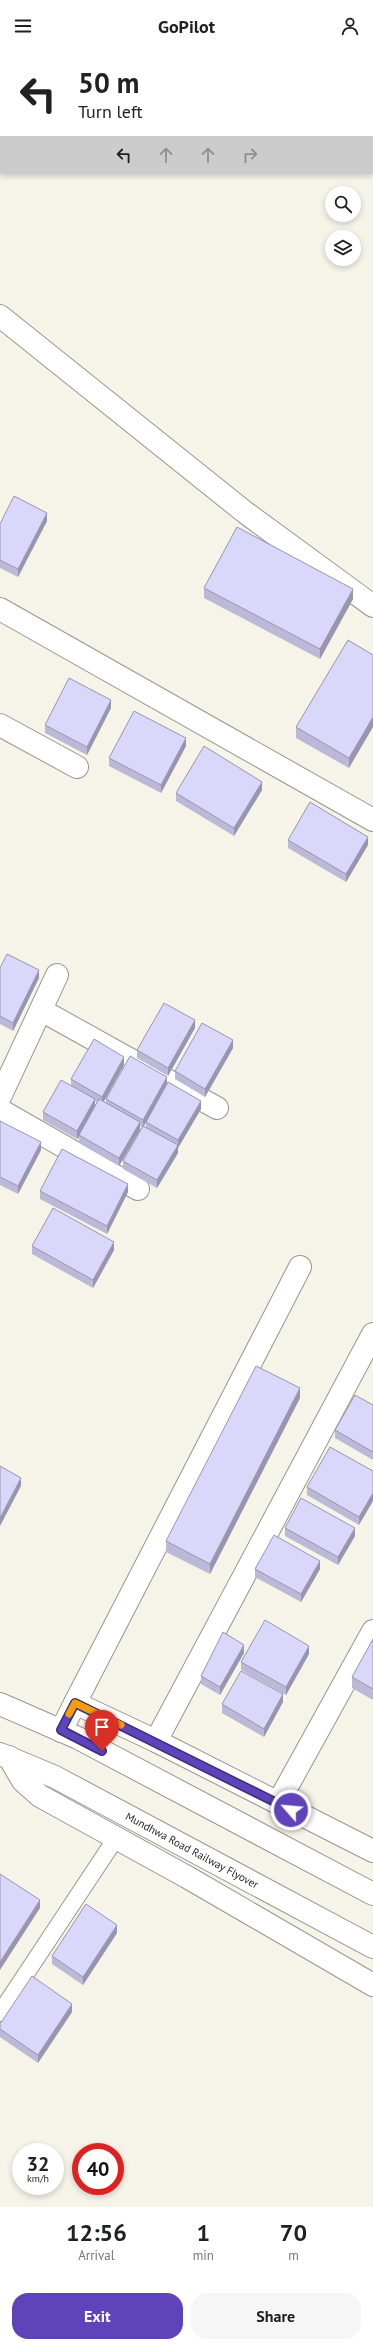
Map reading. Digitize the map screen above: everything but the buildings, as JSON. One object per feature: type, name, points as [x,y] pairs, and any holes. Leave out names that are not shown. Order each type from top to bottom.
[{"type":"main road","points":[[0,316],[246,513],[373,606]]},
{"type":"main road","points":[[0,609],[373,820]]},
{"type":"main road","points":[[0,725],[77,767]]},
{"type":"main road","points":[[0,1097],[57,975]]},
{"type":"main road","points":[[41,1010],[217,1108]]},
{"type":"main road","points":[[0,1110],[138,1189]]},
{"type":"main road","points":[[70,1734],[75,1703],[300,1267]]},
{"type":"main road","points":[[156,1741],[373,1334]]},
{"type":"main road","points":[[278,1803],[373,1630]]},
{"type":"main road","points":[[75,1703],[156,1741],[278,1803],[372,1848]]},
{"type":"main road","points":[[6,1706],[70,1734],[373,1894]]},
{"type":"main road","points":[[5,1756],[23,1781],[40,1796],[373,1985]]},
{"type":"main road","name":"Mundhwa Road Railway Flyover","points":[[5,1756],[55,1777],[373,1947]]},
{"type":"lane","points":[[0,2013],[116,1838]]},
{"type":"slow traffic","points":[[69,1714],[75,1703],[121,1725]]},
{"type":"route","points":[[102,1751],[61,1730],[75,1703],[156,1741],[291,1810]]}]
